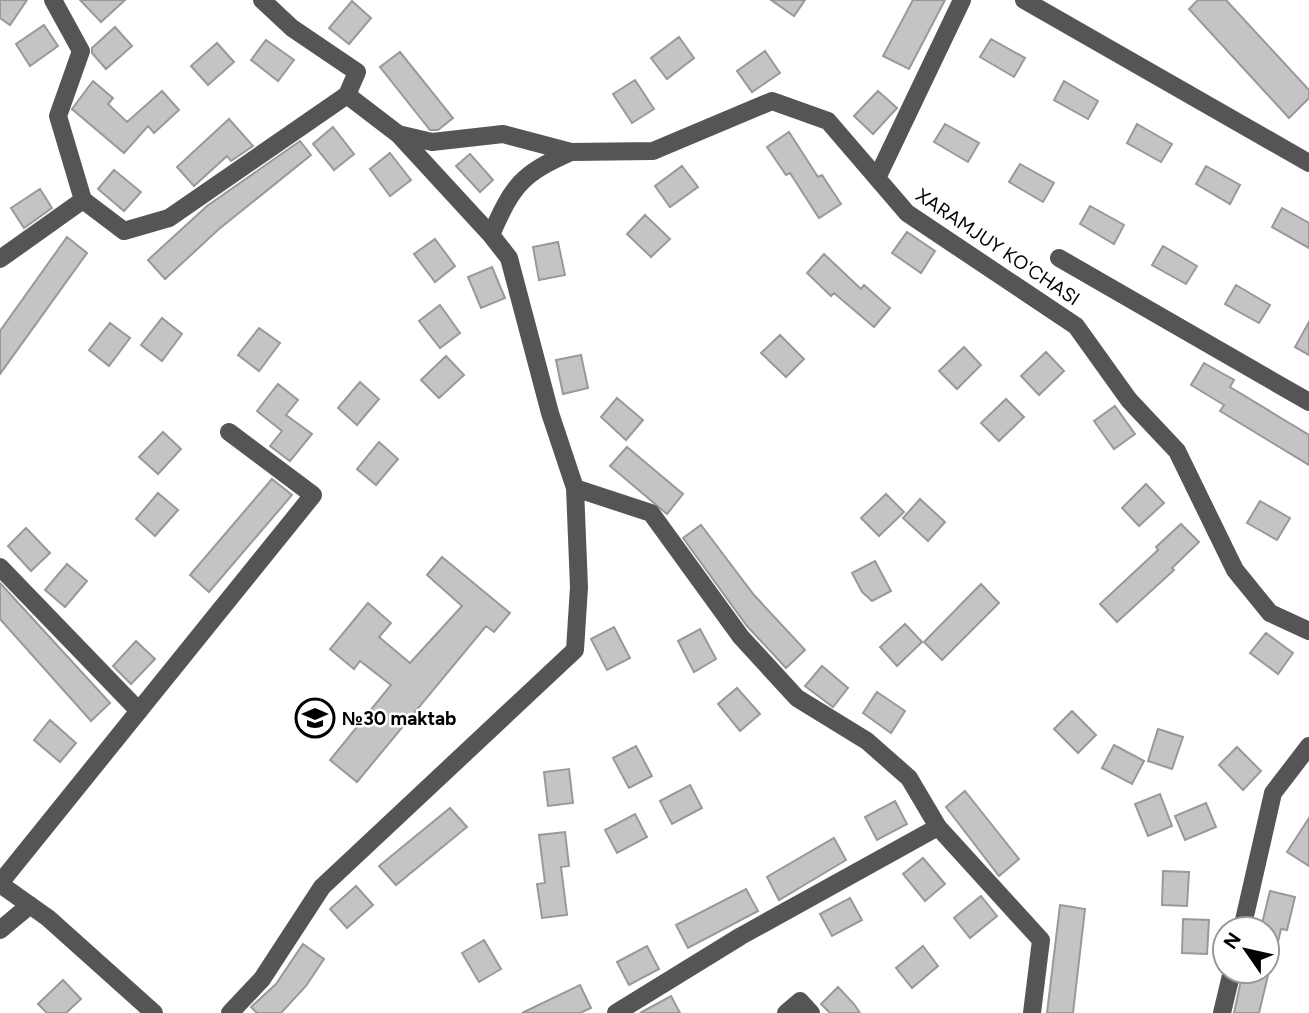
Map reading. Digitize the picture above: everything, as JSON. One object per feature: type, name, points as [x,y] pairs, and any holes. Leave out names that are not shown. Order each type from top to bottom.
[{"type":"street","points":[[53,0],[81,51],[58,116],[83,200],[124,231],[169,218],[346,95],[357,72],[292,28],[262,0]]},
{"type":"street","points":[[877,178],[962,0]]},
{"type":"street","points":[[1024,0],[1309,163]]},
{"type":"street","points":[[230,1013],[262,979],[323,887],[575,650],[579,587],[575,488],[550,412],[509,258],[398,134],[346,95]]},
{"type":"street","name":"XARAMJUY KO'CHASI","points":[[571,152],[653,151],[772,101],[828,121],[907,213],[1076,326],[1129,400],[1177,451],[1235,570],[1269,613],[1309,631]]},
{"type":"street","points":[[398,134],[432,142],[503,134],[571,152]]},
{"type":"street","points":[[491,235],[506,200],[534,169],[571,152]]},
{"type":"street","points":[[0,259],[83,200]]},
{"type":"street","points":[[1059,258],[1309,402]]},
{"type":"street","points":[[154,1013],[30,905],[0,883],[313,495],[229,432]]},
{"type":"street","points":[[575,488],[650,513],[741,637],[797,698],[867,740],[909,778],[938,827],[1041,940],[1032,1013]]},
{"type":"street","points":[[0,567],[139,711]]},
{"type":"street","points":[[1245,915],[1273,793],[1309,746]]},
{"type":"street","points":[[616,1013],[741,936],[938,827]]},
{"type":"street","points":[[0,930],[30,905]]},
{"type":"street","points":[[1222,1013],[1229,985]]},
{"type":"street","points":[[786,1013],[800,1001],[811,1013]]},
{"type":"building","points":[[0,0],[27,0],[10,25],[0,18]]},
{"type":"building","points":[[80,0],[125,0],[101,22]]},
{"type":"building","points":[[771,0],[805,0],[794,16]]},
{"type":"building","points":[[913,0],[945,0],[909,69],[883,56]]},
{"type":"building","points":[[1198,0],[1226,0],[1309,90],[1309,98],[1289,118],[1189,9]]},
{"type":"building","points":[[352,1],[371,18],[349,44],[329,28]]},
{"type":"building","points":[[44,25],[58,46],[30,66],[16,44]]},
{"type":"building","points":[[115,27],[132,46],[106,69],[92,53],[92,48]]},
{"type":"building","points":[[679,37],[694,58],[667,79],[651,58]]},
{"type":"building","points":[[991,39],[1025,58],[1014,77],[980,57]]},
{"type":"building","points":[[266,40],[294,60],[278,81],[251,60]]},
{"type":"building","points":[[217,43],[234,62],[208,85],[191,66]]},
{"type":"building","points":[[765,51],[780,73],[752,92],[737,71]]},
{"type":"building","points":[[400,52],[453,118],[438,130],[430,130],[380,67]]},
{"type":"building","points":[[635,80],[654,109],[632,123],[613,94]]},
{"type":"building","points":[[93,81],[113,98],[108,104],[127,122],[162,91],[179,110],[154,133],[148,126],[124,153],[72,109]]},
{"type":"building","points":[[1064,81],[1098,101],[1088,119],[1054,100]]},
{"type":"building","points":[[878,91],[897,108],[873,134],[854,116]]},
{"type":"building","points":[[229,119],[253,146],[231,161],[227,156],[194,186],[177,167]]},
{"type":"building","points":[[945,124],[979,143],[968,162],[934,142]]},
{"type":"building","points":[[1137,124],[1172,144],[1161,162],[1127,143]]},
{"type":"building","points":[[333,127],[354,154],[334,170],[313,144]]},
{"type":"building","points":[[789,132],[818,177],[822,175],[841,204],[819,218],[790,173],[786,175],[767,147]]},
{"type":"building","points":[[300,141],[311,155],[219,229],[165,279],[148,260],[207,206]]},
{"type":"building","points":[[390,153],[411,180],[390,196],[370,169]]},
{"type":"building","points":[[470,154],[493,180],[480,192],[456,166]]},
{"type":"building","points":[[1020,164],[1054,183],[1043,202],[1009,182]]},
{"type":"building","points":[[682,166],[698,187],[670,207],[655,186]]},
{"type":"building","points":[[1206,166],[1240,185],[1230,204],[1196,184]]},
{"type":"building","points":[[114,170],[141,192],[124,211],[98,189]]},
{"type":"building","points":[[40,189],[52,208],[24,228],[11,208]]},
{"type":"building","points":[[1090,206],[1124,225],[1114,244],[1080,224]]},
{"type":"building","points":[[1282,208],[1309,223],[1309,248],[1272,227]]},
{"type":"building","points":[[645,215],[670,239],[651,257],[627,234]]},
{"type":"building","points":[[907,232],[935,251],[921,273],[892,253]]},
{"type":"building","points":[[67,237],[87,253],[0,374],[0,331]]},
{"type":"building","points":[[435,239],[455,266],[435,282],[414,254]]},
{"type":"building","points":[[558,242],[565,275],[539,280],[533,247]]},
{"type":"building","points":[[1163,246],[1197,266],[1186,284],[1152,265]]},
{"type":"building","points":[[824,254],[861,289],[864,285],[890,308],[874,327],[834,293],[831,296],[807,273]]},
{"type":"building","points":[[492,267],[505,298],[481,308],[468,277]]},
{"type":"building","points":[[1236,285],[1270,305],[1259,323],[1225,304]]},
{"type":"building","points":[[440,305],[460,333],[440,348],[419,321]]},
{"type":"building","points":[[162,318],[182,334],[162,361],[141,345]]},
{"type":"building","points":[[1309,322],[1309,355],[1295,347]]},
{"type":"building","points":[[110,323],[130,338],[109,366],[89,350]]},
{"type":"building","points":[[259,328],[280,343],[259,371],[238,355]]},
{"type":"building","points":[[780,335],[804,359],[786,377],[761,353]]},
{"type":"building","points":[[964,347],[981,365],[957,389],[939,371]]},
{"type":"building","points":[[1046,352],[1064,371],[1039,395],[1021,376]]},
{"type":"building","points":[[581,355],[588,388],[563,394],[556,360]]},
{"type":"building","points":[[446,356],[464,375],[439,398],[421,380]]},
{"type":"building","points":[[1204,363],[1234,380],[1230,387],[1309,435],[1309,465],[1220,411],[1224,405],[1191,385]]},
{"type":"building","points":[[360,382],[379,399],[357,425],[338,408]]},
{"type":"building","points":[[278,384],[298,400],[286,415],[312,434],[290,461],[270,446],[282,431],[257,411]]},
{"type":"building","points":[[617,398],[643,420],[626,440],[601,417]]},
{"type":"building","points":[[1006,399],[1024,417],[999,441],[981,423]]},
{"type":"building","points":[[1115,406],[1135,434],[1114,449],[1094,421]]},
{"type":"building","points":[[163,432],[181,449],[158,474],[139,457]]},
{"type":"building","points":[[379,442],[398,459],[376,485],[357,469]]},
{"type":"building","points":[[627,447],[683,494],[667,514],[610,466]]},
{"type":"building","points":[[272,479],[292,495],[209,592],[190,575]]},
{"type":"building","points":[[1146,484],[1164,503],[1139,526],[1122,508]]},
{"type":"building","points":[[158,493],[178,510],[155,536],[136,519]]},
{"type":"building","points":[[886,494],[904,512],[879,536],[861,518]]},
{"type":"building","points":[[920,499],[945,522],[928,541],[903,518]]},
{"type":"building","points":[[1260,501],[1290,518],[1277,540],[1247,523]]},
{"type":"building","points":[[1181,524],[1199,542],[1172,568],[1174,570],[1117,622],[1100,604],[1158,550],[1156,547]]},
{"type":"building","points":[[701,525],[754,595],[805,650],[786,668],[747,626],[683,538]]},
{"type":"building","points":[[26,528],[50,553],[31,571],[8,546]]},
{"type":"building","points":[[442,557],[510,613],[494,632],[486,626],[357,782],[330,760],[391,685],[360,661],[354,669],[330,649],[368,603],[391,623],[379,637],[410,663],[462,606],[427,575]]},
{"type":"building","points":[[875,561],[891,591],[872,601],[862,592],[852,573]]},
{"type":"building","points":[[67,564],[87,581],[65,607],[45,590]]},
{"type":"building","points":[[0,583],[110,703],[91,721],[0,619]]},
{"type":"building","points":[[981,584],[999,603],[942,660],[924,642]]},
{"type":"building","points":[[905,624],[922,642],[897,666],[880,647]]},
{"type":"building","points":[[614,627],[630,658],[607,670],[591,639]]},
{"type":"building","points":[[700,629],[716,659],[694,672],[678,641]]},
{"type":"building","points":[[1266,633],[1293,653],[1278,674],[1250,653]]},
{"type":"building","points":[[136,641],[155,659],[131,684],[113,666]]},
{"type":"building","points":[[822,666],[848,688],[833,707],[805,686]]},
{"type":"building","points":[[737,688],[760,714],[740,731],[718,704]]},
{"type":"building","points":[[877,692],[905,711],[891,733],[863,713]]},
{"type":"building","points":[[1072,711],[1096,735],[1078,753],[1054,729]]},
{"type":"building","points":[[50,720],[76,743],[60,762],[34,740]]},
{"type":"building","points":[[1158,729],[1183,737],[1172,769],[1148,761]]},
{"type":"building","points":[[1114,745],[1144,761],[1132,784],[1102,768]]},
{"type":"building","points":[[636,746],[652,776],[629,788],[613,758]]},
{"type":"building","points":[[1237,747],[1261,771],[1243,790],[1219,765]]},
{"type":"building","points":[[569,769],[573,803],[548,806],[544,772]]},
{"type":"building","points":[[690,785],[702,808],[672,824],[660,801]]},
{"type":"building","points":[[965,791],[1019,859],[999,876],[946,807]]},
{"type":"building","points":[[1160,794],[1172,826],[1148,836],[1135,804]]},
{"type":"building","points":[[895,801],[907,824],[877,840],[865,817]]},
{"type":"building","points":[[1206,803],[1216,827],[1185,840],[1175,816]]},
{"type":"building","points":[[450,808],[467,827],[396,885],[379,866]]},
{"type":"building","points":[[635,814],[647,837],[617,853],[605,830]]},
{"type":"building","points":[[1309,818],[1309,866],[1287,852]]},
{"type":"building","points":[[565,832],[569,866],[561,867],[567,915],[542,918],[537,884],[545,883],[539,835]]},
{"type":"building","points":[[834,838],[846,860],[779,900],[767,877]]},
{"type":"building","points":[[923,858],[945,884],[925,901],[903,874]]},
{"type":"building","points":[[1163,871],[1189,872],[1187,906],[1162,905]]},
{"type":"building","points":[[356,886],[373,905],[347,928],[330,909]]},
{"type":"building","points":[[746,889],[758,911],[688,948],[676,925]]},
{"type":"building","points":[[1270,891],[1295,897],[1287,930],[1281,929],[1281,915],[1264,915]]},
{"type":"building","points":[[981,896],[997,916],[970,938],[954,918]]},
{"type":"building","points":[[850,898],[862,920],[832,936],[820,914]]},
{"type":"building","points":[[1060,905],[1085,909],[1073,1013],[1047,1013]]},
{"type":"building","points":[[1183,919],[1209,920],[1207,954],[1182,953]]},
{"type":"building","points":[[484,940],[501,969],[479,982],[462,953]]},
{"type":"building","points":[[303,944],[324,959],[306,986],[281,1013],[257,1013],[251,1007],[276,984]]},
{"type":"building","points":[[647,946],[659,969],[629,985],[617,962]]},
{"type":"building","points":[[923,946],[938,966],[912,988],[896,968]]},
{"type":"building","points":[[63,980],[81,999],[66,1013],[47,1013],[38,1004]]},
{"type":"building","points":[[580,985],[591,1008],[580,1013],[522,1013]]},
{"type":"building","points":[[1240,985],[1266,985],[1259,1013],[1234,1013]]},
{"type":"building","points":[[838,987],[860,1013],[830,1013],[821,1004]]},
{"type":"building","points":[[671,996],[680,1013],[640,1013]]},
{"type":"place","name":"№30 maktab","points":[[315,718]]}]
